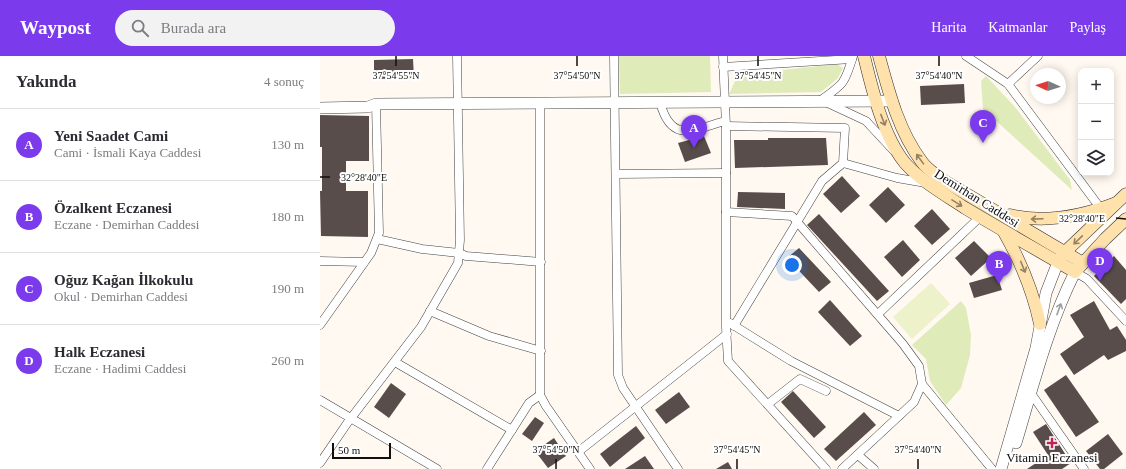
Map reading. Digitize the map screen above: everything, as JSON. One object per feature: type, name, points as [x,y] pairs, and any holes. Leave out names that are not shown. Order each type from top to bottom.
[{"type":"main road","name":"Demirhan Caddesi","points":[[879,56],[892,101],[908,142],[923,164],[941,179],[998,212],[1061,257]]},
{"type":"main road","name":"Demirhan Caddesi","points":[[856,57],[888,132],[905,162],[926,184],[1004,232],[1061,257],[1079,267]]},
{"type":"main road","points":[[1061,257],[1126,194]]},
{"type":"main road","points":[[998,212],[1027,219],[1061,218],[1101,209],[1116,203]]},
{"type":"main road","points":[[1079,267],[1126,219]]},
{"type":"main road","points":[[1004,232],[1021,261],[1031,288],[1040,324]]},
{"type":"street","points":[[320,463],[352,417],[421,327],[458,263],[459,102],[457,56]]},
{"type":"street","points":[[614,56],[618,375],[635,405],[678,469]]},
{"type":"street","points":[[723,56],[726,124],[726,334],[728,361],[826,469]]},
{"type":"street","points":[[966,56],[1008,84],[1101,209]]},
{"type":"street","points":[[1008,84],[1038,56]]},
{"type":"street","points":[[723,67],[856,57],[847,78],[837,89],[821,100]]},
{"type":"street","points":[[320,101],[368,100],[376,104]]},
{"type":"street","points":[[821,100],[866,121],[905,162]]},
{"type":"street","points":[[320,108],[368,107],[376,104],[459,102],[892,101]]},
{"type":"street","points":[[540,102],[540,395],[590,469]]},
{"type":"street","points":[[660,102],[664,118],[671,126],[682,131],[726,124],[845,128],[843,163],[822,181],[734,326]]},
{"type":"street","points":[[320,325],[324,314],[371,253],[379,233],[376,104]]},
{"type":"street","points":[[843,163],[897,178],[926,184]]},
{"type":"street","points":[[616,174],[726,174]]},
{"type":"street","points":[[726,212],[792,216],[878,314],[919,366],[922,384],[992,469]]},
{"type":"street","points":[[878,314],[980,217]]},
{"type":"street","points":[[377,239],[422,249],[459,253],[466,256],[541,262]]},
{"type":"street","points":[[1041,347],[1040,324],[1046,293],[1061,257]]},
{"type":"street","points":[[320,261],[364,262]]},
{"type":"street","points":[[1001,469],[1041,347],[1063,297],[1079,267],[1087,279],[1126,321]]},
{"type":"street","points":[[430,311],[489,336],[540,351]]},
{"type":"street","points":[[726,320],[791,361],[899,416]]},
{"type":"street","points":[[578,452],[635,405],[726,334]]},
{"type":"street","points":[[394,362],[512,430]]},
{"type":"street","points":[[768,404],[800,379],[826,391]]},
{"type":"street","points":[[842,469],[914,402],[922,384]]},
{"type":"street","points":[[1008,469],[1028,389]]},
{"type":"street","points":[[1028,389],[1084,469]]},
{"type":"street","points":[[487,469],[529,403],[540,395]]},
{"type":"street","points":[[320,400],[352,417],[437,469]]},
{"type":"street","points":[[858,455],[874,469]]},
{"type":"green space","points":[[619,56],[710,56],[711,92],[620,94]]},
{"type":"green space","points":[[837,64],[843,68],[838,78],[821,92],[729,94],[735,81],[747,74]]},
{"type":"green space","points":[[986,76],[1015,107],[1070,180],[1072,190],[983,109],[981,81]]},
{"type":"green space","points":[[931,283],[950,304],[912,339],[893,317]]},
{"type":"green space","points":[[961,301],[966,308],[971,335],[970,355],[961,388],[946,405],[930,381],[926,359],[912,345]]},
{"type":"building","points":[[413,59],[414,78],[374,79],[374,60]]},
{"type":"building","points":[[964,84],[965,103],[921,105],[920,86]]},
{"type":"building","points":[[320,115],[369,116],[369,161],[346,161],[346,191],[368,191],[368,237],[321,236],[320,191],[322,191],[322,147],[320,147]]},
{"type":"building","points":[[704,136],[711,153],[685,162],[678,143]]},
{"type":"building","points":[[768,138],[826,138],[828,165],[735,168],[734,140],[768,140]]},
{"type":"building","points":[[842,176],[860,196],[841,213],[823,194]]},
{"type":"building","points":[[888,187],[905,205],[886,223],[869,205]]},
{"type":"building","points":[[738,192],[785,193],[785,209],[737,207]]},
{"type":"building","points":[[932,209],[950,229],[932,245],[914,226]]},
{"type":"building","points":[[819,214],[889,291],[877,301],[807,225]]},
{"type":"building","points":[[903,240],[920,260],[902,277],[884,257]]},
{"type":"building","points":[[974,241],[991,258],[971,276],[955,258]]},
{"type":"building","points":[[799,248],[831,282],[819,292],[787,258]]},
{"type":"building","points":[[1114,256],[1126,270],[1126,299],[1121,304],[1094,276]]},
{"type":"building","points":[[997,275],[1002,290],[974,298],[969,283]]},
{"type":"building","points":[[830,300],[862,336],[850,346],[818,312]]},
{"type":"building","points":[[1094,301],[1110,330],[1117,326],[1126,340],[1126,351],[1108,360],[1104,355],[1074,375],[1060,354],[1084,337],[1070,315]]},
{"type":"building","points":[[1066,375],[1099,422],[1076,437],[1044,390]]},
{"type":"building","points":[[391,383],[406,394],[389,418],[374,407]]},
{"type":"building","points":[[793,391],[826,427],[814,438],[781,402]]},
{"type":"building","points":[[679,392],[690,407],[666,424],[655,410]]},
{"type":"building","points":[[864,412],[876,425],[836,461],[824,449]]},
{"type":"building","points":[[535,417],[544,423],[532,441],[522,434]]},
{"type":"building","points":[[1046,424],[1071,463],[1062,469],[1027,469],[1048,455],[1033,432]]},
{"type":"building","points":[[636,426],[645,438],[610,467],[600,454]]},
{"type":"building","points":[[1108,434],[1123,454],[1104,469],[1100,469],[1086,451]]},
{"type":"building","points":[[554,438],[566,456],[548,468],[535,451]]},
{"type":"building","points":[[645,456],[654,469],[625,469]]},
{"type":"building","points":[[728,462],[732,469],[716,469]]},
{"type":"place","name":"Oğuz Kağan İlkokulu","points":[[983,143]]},
{"type":"place","name":"Yeni Saadet Cami","points":[[694,148]]},
{"type":"place","name":"Halk Eczanesi","points":[[1100,281]]},
{"type":"place","name":"Özalkent Eczanesi","points":[[999,284]]},
{"type":"place","name":"Vitamin Eczanesi","points":[[1052,443]]}]
